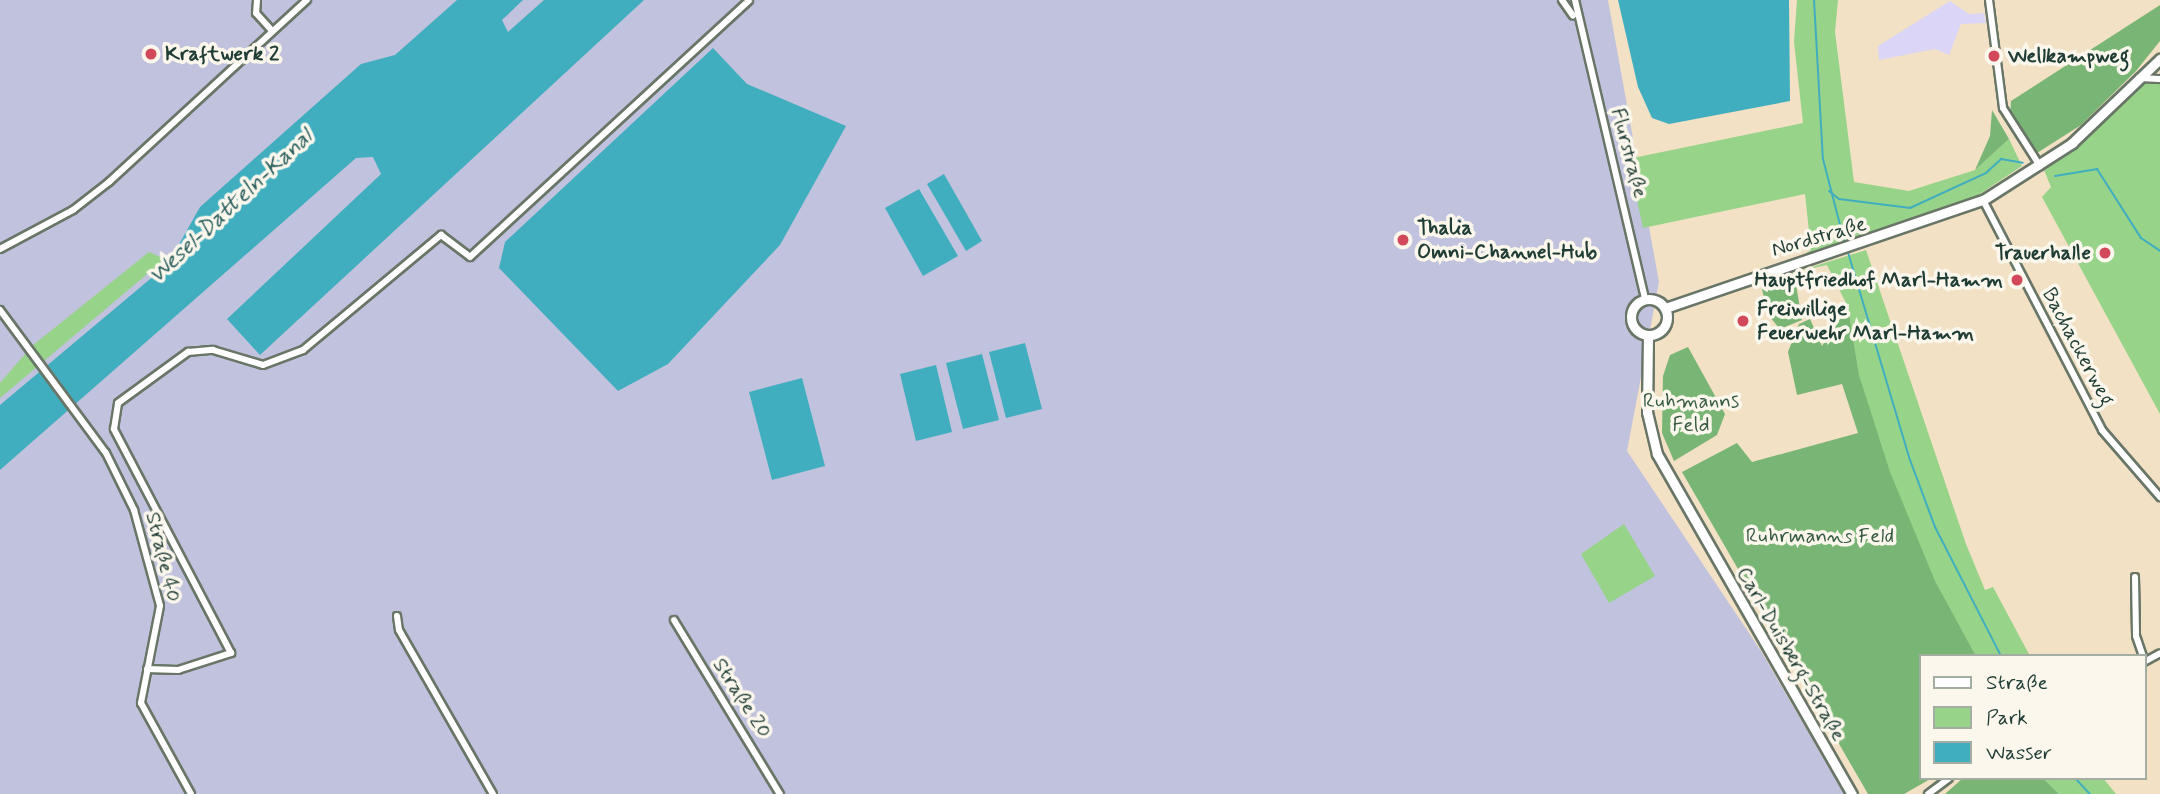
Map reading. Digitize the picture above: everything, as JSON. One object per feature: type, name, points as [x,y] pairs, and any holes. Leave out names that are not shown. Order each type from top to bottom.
[{"type":"main road","points":[[2139,78],[2160,51]]},
{"type":"main road","points":[[2139,78],[2160,59]]},
{"type":"main road","name":"Nordstraße","points":[[1665,308],[1737,279],[1864,243],[1983,200],[2040,166],[2139,78]]},
{"type":"main road","points":[[1645,299],[1665,308],[1664,327],[1648,335],[1630,319],[1645,299]]},
{"type":"main road","name":"Carl-Duisberg-Straße","points":[[1648,335],[1647,412],[1657,454],[1852,794]]},
{"type":"street","points":[[257,0],[256,13],[272,31]]},
{"type":"street","points":[[0,249],[73,210],[108,182],[307,0]]},
{"type":"street","points":[[147,670],[178,670],[231,653],[114,429],[118,402],[188,352],[213,350],[263,365],[303,350],[441,235],[470,257],[749,0]]},
{"type":"street","points":[[1562,0],[1574,17]]},
{"type":"street","points":[[1574,17],[1575,0]]},
{"type":"street","points":[[1989,0],[2003,108],[2040,166]]},
{"type":"street","name":"Flurstraße","points":[[1574,17],[1645,299]]},
{"type":"street","points":[[2139,78],[2160,79]]},
{"type":"street","name":"Bachackerweg","points":[[1983,200],[2102,430],[2160,497]]},
{"type":"street","name":"Straße 40","points":[[0,310],[15,337],[94,437],[134,510],[156,586],[160,619],[141,703],[153,732],[191,794]]},
{"type":"street","points":[[2136,577],[2135,626],[2143,654]]},
{"type":"street","points":[[397,616],[399,630],[493,794]]},
{"type":"street","name":"Straße 20","points":[[674,620],[780,794]]},
{"type":"street","points":[[1928,794],[1946,780]]},
{"type":"shaded area","points":[[0,0],[1608,0],[1659,282],[1627,451],[1761,651],[1844,794],[0,794]]},
{"type":"shaded area","points":[[1950,1],[1969,14],[1984,13],[1986,23],[1961,24],[1949,55],[1935,49],[1879,60],[1878,46]]},
{"type":"green space","points":[[1797,0],[1838,0],[1835,32],[1854,182],[1909,191],[1975,170],[2009,139],[2022,166],[1966,203],[1815,254],[1806,253],[1811,250],[1805,194],[1643,228],[1628,159],[1803,123],[1794,42]]},
{"type":"green space","points":[[2160,5],[2160,41],[2136,71],[2081,125],[2037,153],[2010,116],[2011,101]]},
{"type":"green space","points":[[2160,82],[2160,414],[2042,197],[2051,187],[2044,170],[2141,84]]},
{"type":"green space","points":[[1992,110],[2009,139],[1975,170],[1990,136]]},
{"type":"green space","points":[[1866,250],[1966,544],[1985,590],[1993,587],[2029,654],[1975,654],[1934,580],[1889,472],[1859,376],[1848,307],[1827,265],[1799,271]]},
{"type":"green space","points":[[149,252],[165,259],[0,398],[0,383],[32,346]]},
{"type":"green space","points":[[1794,273],[1802,320],[1780,329],[1769,316],[1760,282]]},
{"type":"green space","name":"Ruhrmanns Feld","points":[[1848,307],[1859,375],[1890,472],[1935,581],[1975,654],[1918,654],[1918,780],[1928,780],[1904,794],[1868,794],[1682,472],[1737,443],[1752,462],[1858,433],[1842,384],[1797,395],[1788,352],[1799,324],[1810,319],[1822,346]]},
{"type":"green space","name":"Ruhmanns Feld","points":[[1688,347],[1725,414],[1717,435],[1674,461],[1662,433],[1663,376],[1670,355]]},
{"type":"green space","points":[[1624,524],[1655,576],[1609,603],[1581,554]]},
{"type":"green space","points":[[1961,780],[2045,780],[2059,794],[1945,794]]},
{"type":"green space","points":[[2045,780],[2105,780],[2116,794],[2059,794]]},
{"type":"water","name":"Wesel-Datteln-Kanal","points":[[457,0],[523,0],[502,20],[508,32],[544,0],[644,0],[260,355],[227,319],[381,174],[373,157],[356,158],[0,470],[0,405],[168,264],[200,207],[361,64],[395,55]]},
{"type":"water","points":[[1618,0],[1789,0],[1790,101],[1669,124],[1652,118],[1638,87]]},
{"type":"water","points":[[713,48],[747,84],[846,126],[780,245],[668,364],[618,391],[499,268],[505,242]]},
{"type":"water","points":[[944,174],[982,241],[966,251],[927,184]]},
{"type":"water","points":[[919,189],[958,256],[923,276],[885,208]]},
{"type":"water","points":[[1025,343],[1042,409],[1006,418],[989,352]]},
{"type":"water","points":[[982,354],[999,420],[963,429],[946,363]]},
{"type":"water","points":[[936,365],[952,432],[916,441],[900,374]]},
{"type":"water","points":[[802,378],[825,466],[772,480],[749,392]]},
{"type":"waterway","points":[[1814,0],[1823,159],[1845,244]]},
{"type":"waterway","points":[[1829,191],[1839,199],[1910,208],[1986,173],[2001,159],[2023,163]]},
{"type":"waterway","points":[[2055,176],[2097,169],[2141,238],[2160,251]]},
{"type":"waterway","points":[[1847,249],[1910,460],[1935,527],[2000,654]]},
{"type":"waterway","points":[[2077,780],[2090,794]]},
{"type":"place","name":"Kraftwerk 2","points":[[151,54]]},
{"type":"place","name":"Wellkampweg","points":[[1994,56]]},
{"type":"place","name":"Thalia Omni-Channel-Hub","points":[[1403,240]]},
{"type":"place","name":"Trauerhalle","points":[[2105,253]]},
{"type":"place","name":"Hauptfriedhof Marl-Hamm","points":[[2017,280]]},
{"type":"place","name":"Freiwillige Feuerwehr Marl-Hamm","points":[[1743,321]]}]
